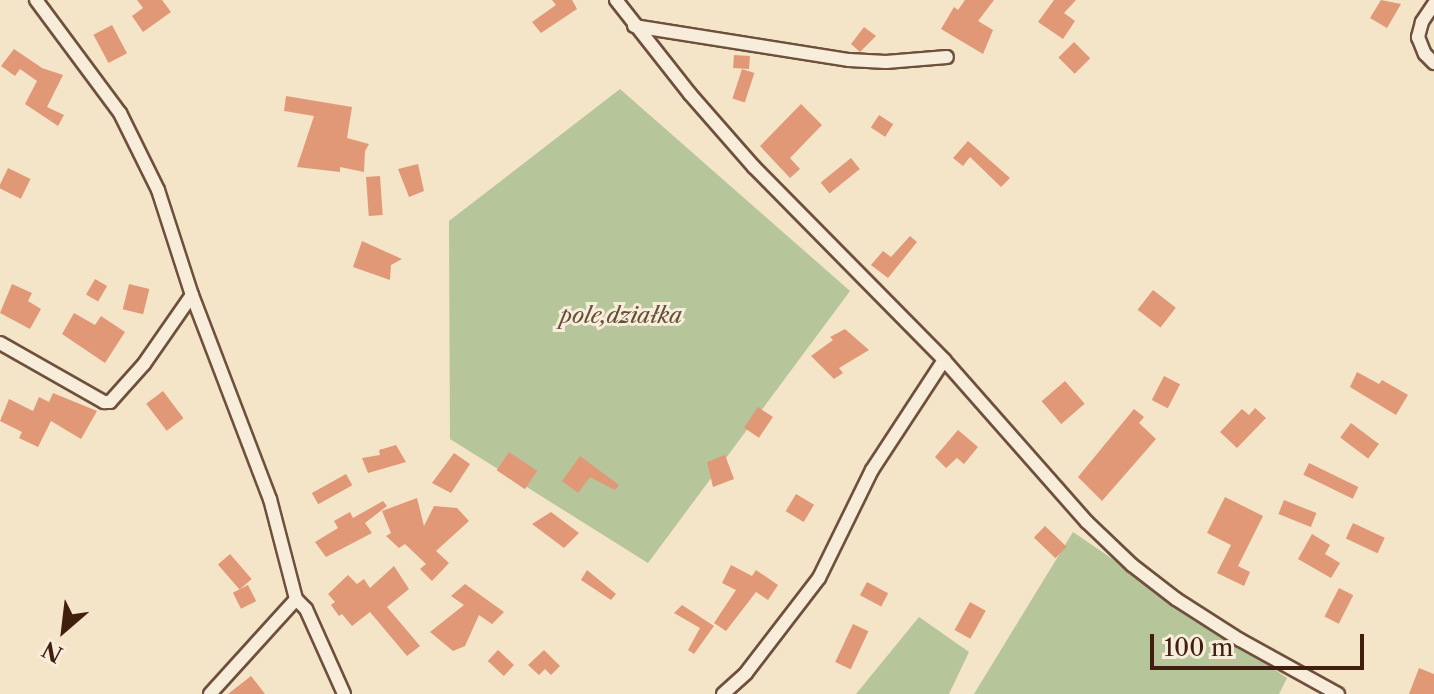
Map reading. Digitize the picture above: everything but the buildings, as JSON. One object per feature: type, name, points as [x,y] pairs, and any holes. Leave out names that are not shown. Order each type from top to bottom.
[{"type":"street","points":[[36,0],[120,113],[158,190],[192,295],[270,499],[296,599],[306,609],[344,694]]},
{"type":"street","points":[[616,0],[634,26],[754,167],[944,360],[1087,522],[1132,565],[1240,640],[1338,694]]},
{"type":"street","points":[[1434,4],[1422,22],[1418,37],[1425,54],[1434,63]]},
{"type":"street","points":[[634,26],[849,60],[886,62],[947,57]]},
{"type":"street","points":[[0,343],[104,402],[110,402],[144,364],[192,295]]},
{"type":"street","points":[[723,694],[746,673],[819,578],[885,448],[944,360]]},
{"type":"street","points":[[210,694],[296,599]]},
{"type":"green space","name":"pole,działka","points":[[620,89],[850,291],[648,563],[450,439],[449,221]]},
{"type":"green space","points":[[1073,532],[1287,678],[1279,694],[974,694]]},
{"type":"green space","points":[[919,617],[969,652],[949,694],[856,694]]}]
